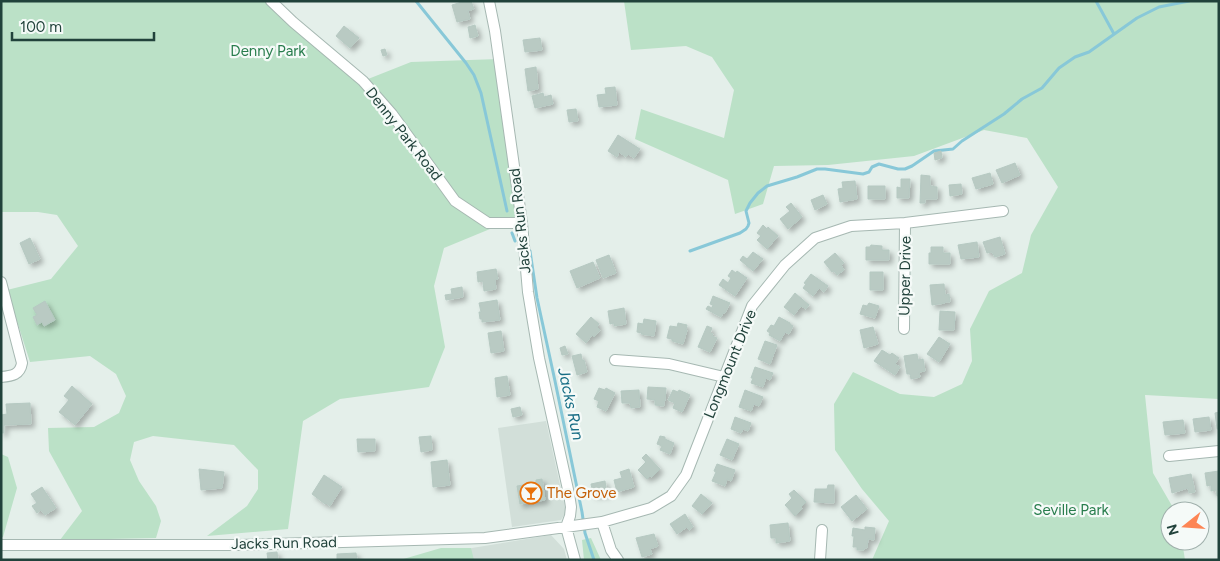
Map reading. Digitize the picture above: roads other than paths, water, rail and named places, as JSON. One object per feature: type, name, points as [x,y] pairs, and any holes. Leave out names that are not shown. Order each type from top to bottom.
[{"type":"street","name":"Denny Park Road","points":[[271,1],[363,81],[392,114],[454,201],[488,223],[522,223]]},
{"type":"street","name":"Jacks Run Road","points":[[489,1],[522,223],[528,292],[539,358],[569,494],[571,508],[566,527],[575,560]]},
{"type":"street","name":"Longmount Drive","points":[[566,527],[602,522],[651,508],[671,496],[686,475],[752,306],[785,265],[815,238],[851,226],[906,223],[1003,211]]},
{"type":"street","name":"Upper Drive","points":[[904,329],[906,223]]},
{"type":"street","points":[[1,282],[22,363],[21,368],[15,375],[1,377]]},
{"type":"street","points":[[615,360],[669,364],[724,377]]},
{"type":"street","points":[[1170,456],[1219,451]]},
{"type":"street","points":[[602,522],[611,550],[618,560]]},
{"type":"street","name":"Jacks Run Road","points":[[1,545],[239,545],[485,538],[566,527]]},
{"type":"street","points":[[820,560],[822,530]]},
{"type":"waterway","name":"Jacks Run","points":[[416,1],[474,75],[481,93],[507,211]]},
{"type":"waterway","points":[[1096,1],[1114,34]]},
{"type":"waterway","points":[[690,251],[740,233],[746,229],[749,223],[746,211],[758,193],[767,186],[817,169],[863,174],[879,164],[905,169],[934,151],[953,149],[962,141],[1004,114],[1022,99],[1042,88],[1059,68],[1075,57],[1089,52],[1137,18],[1159,7],[1189,1]]},
{"type":"waterway","name":"Jacks Run","points":[[512,233],[515,241]]},
{"type":"waterway","name":"Jacks Run","points":[[530,251],[537,298],[585,533],[594,560]]},
{"type":"place","name":"The Grove","points":[[531,493]]},
{"type":"park label","name":"Denny Park","points":[[268,51]]},
{"type":"park label","name":"Seville Park","points":[[1071,510]]}]
